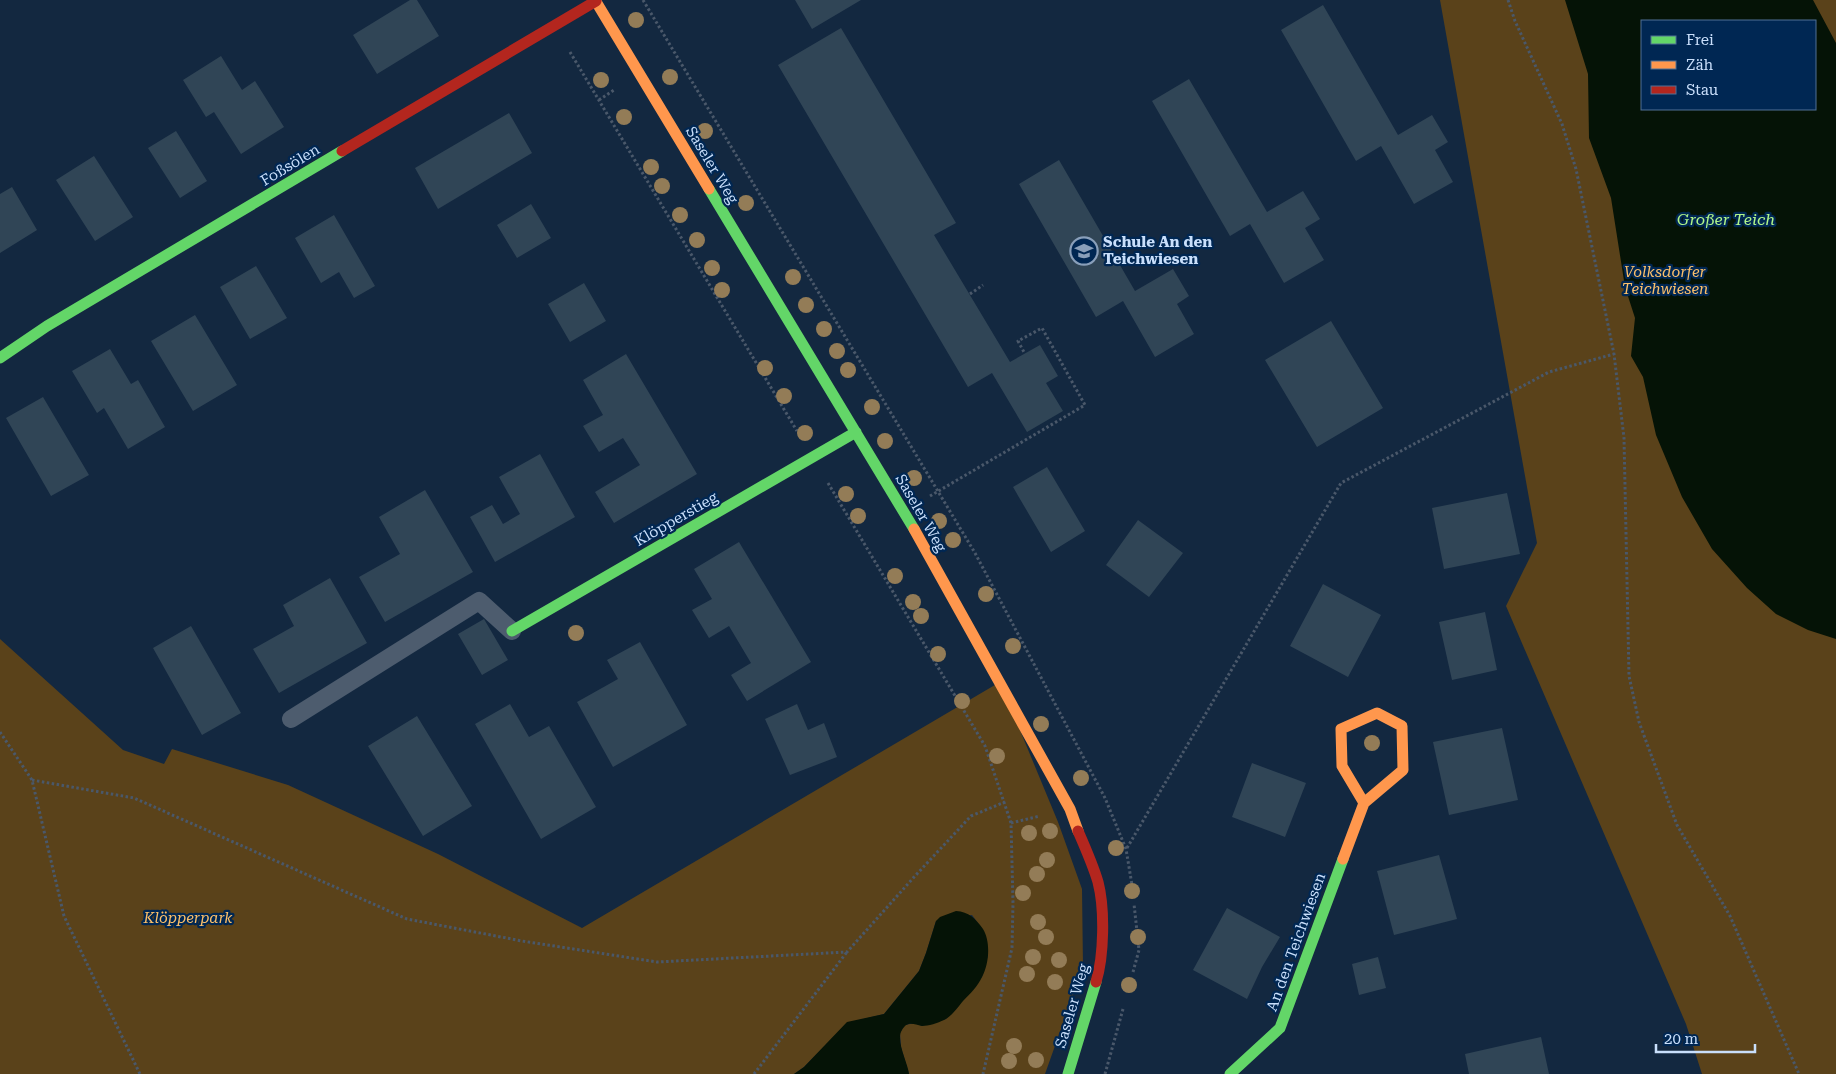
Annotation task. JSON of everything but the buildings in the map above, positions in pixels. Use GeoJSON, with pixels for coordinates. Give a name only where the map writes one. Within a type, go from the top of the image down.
{"type":"FeatureCollection","features":[{"type":"Feature","properties":{"kind":"street","name":"Foßsölen"},"geometry":{"type":"LineString","coordinates":[[0,358],[47,326],[596,1]]}},
{"type":"Feature","properties":{"kind":"street","name":"Saseler Weg"},"geometry":{"type":"LineString","coordinates":[[596,1],[904,512],[980,652],[1000,682],[1070,809],[1098,882],[1102,919],[1102,948],[1100,969],[1068,1074]]}},
{"type":"Feature","properties":{"kind":"street","name":"Klöpperstieg"},"geometry":{"type":"LineString","coordinates":[[512,631],[856,432]]}},
{"type":"Feature","properties":{"kind":"street","name":"An den Teichwiesen"},"geometry":{"type":"LineString","coordinates":[[1230,1074],[1280,1028],[1364,803],[1403,770],[1402,726],[1377,712],[1341,729],[1342,766],[1364,803]]}},
{"type":"Feature","properties":{"kind":"lane"},"geometry":{"type":"LineString","coordinates":[[291,719],[479,601],[512,631]]}},
{"type":"Feature","properties":{"kind":"path"},"geometry":{"type":"LineString","coordinates":[[1508,0],[1515,22],[1562,124],[1576,169],[1614,354],[1624,438],[1629,676],[1638,722],[1677,825],[1730,916],[1799,1074]]}},
{"type":"Feature","properties":{"kind":"path"},"geometry":{"type":"LineString","coordinates":[[555,26],[985,746],[1011,823],[1013,903],[1012,948],[983,1074]]}},
{"type":"Feature","properties":{"kind":"path"},"geometry":{"type":"LineString","coordinates":[[970,294],[984,285]]}},
{"type":"Feature","properties":{"kind":"path"},"geometry":{"type":"LineString","coordinates":[[904,512],[1085,405],[1042,328],[1018,341],[1025,354]]}},
{"type":"Feature","properties":{"kind":"path"},"geometry":{"type":"LineString","coordinates":[[1126,849],[1340,483],[1548,372],[1614,354]]}},
{"type":"Feature","properties":{"kind":"path"},"geometry":{"type":"LineString","coordinates":[[0,732],[32,780],[64,916],[140,1074]]}},
{"type":"Feature","properties":{"kind":"path"},"geometry":{"type":"LineString","coordinates":[[32,780],[134,798],[407,919],[522,941],[657,962],[847,952]]}},
{"type":"Feature","properties":{"kind":"path"},"geometry":{"type":"LineString","coordinates":[[754,1074],[847,952],[915,876],[971,816],[1005,802]]}},
{"type":"Feature","properties":{"kind":"green space","name":"Volksdorfer Teichwiesen"},"geometry":{"type":"Polygon","coordinates":[[[1440,0],[1836,0],[1836,1074],[1702,1074],[1686,1024],[1506,606],[1537,543],[1440,0]]]}},
{"type":"Feature","properties":{"kind":"green space","name":"Klöpperpark"},"geometry":{"type":"Polygon","coordinates":[[[0,639],[123,750],[164,764],[172,749],[288,785],[438,854],[582,928],[1000,682],[1058,822],[1082,889],[1083,967],[1045,1074],[909,1074],[901,1047],[900,1033],[905,1025],[915,1023],[922,1026],[946,1019],[982,977],[988,955],[983,930],[972,915],[936,921],[919,971],[884,1014],[847,1023],[804,1067],[794,1074],[0,1074],[0,639]]]}},
{"type":"Feature","properties":{"kind":"water","name":"Großer Teich"},"geometry":{"type":"Polygon","coordinates":[[[1565,0],[1813,0],[1836,43],[1836,639],[1808,630],[1776,614],[1747,588],[1712,549],[1682,497],[1656,435],[1643,377],[1631,356],[1635,318],[1625,287],[1611,198],[1589,138],[1588,74],[1565,0]]]}},
{"type":"Feature","properties":{"kind":"water"},"geometry":{"type":"Polygon","coordinates":[[[956,911],[971,916],[986,934],[988,953],[986,966],[976,987],[947,1018],[927,1025],[909,1024],[904,1027],[900,1034],[900,1040],[909,1074],[794,1074],[804,1067],[847,1022],[884,1014],[919,971],[936,921],[940,917],[956,911]]]}},
{"type":"Feature","properties":{"kind":"traffic: fast"},"geometry":{"type":"LineString","coordinates":[[0,358],[47,326],[342,151]]}},
{"type":"Feature","properties":{"kind":"traffic: fast"},"geometry":{"type":"LineString","coordinates":[[709,189],[914,529]]}},
{"type":"Feature","properties":{"kind":"traffic: fast"},"geometry":{"type":"LineString","coordinates":[[512,631],[856,432]]}},
{"type":"Feature","properties":{"kind":"traffic: fast"},"geometry":{"type":"LineString","coordinates":[[1230,1074],[1280,1028],[1343,859]]}},
{"type":"Feature","properties":{"kind":"traffic: fast"},"geometry":{"type":"LineString","coordinates":[[1068,1074],[1096,982]]}},
{"type":"Feature","properties":{"kind":"traffic: slow"},"geometry":{"type":"LineString","coordinates":[[595,0],[709,189]]}},
{"type":"Feature","properties":{"kind":"traffic: slow"},"geometry":{"type":"LineString","coordinates":[[914,529],[1070,809],[1078,831]]}},
{"type":"Feature","properties":{"kind":"traffic: slow"},"geometry":{"type":"LineString","coordinates":[[1343,859],[1364,803],[1403,770],[1402,726],[1377,713],[1341,729],[1342,766],[1364,803]]}},
{"type":"Feature","properties":{"kind":"traffic: jam"},"geometry":{"type":"LineString","coordinates":[[342,151],[596,1]]}},
{"type":"Feature","properties":{"kind":"traffic: jam"},"geometry":{"type":"LineString","coordinates":[[1078,831],[1098,882],[1102,905],[1101,959],[1096,982]]}},
{"type":"Feature","properties":{"kind":"place","name":"Schule An den Teichwiesen"},"geometry":{"type":"Point","coordinates":[1084,251]}}]}
